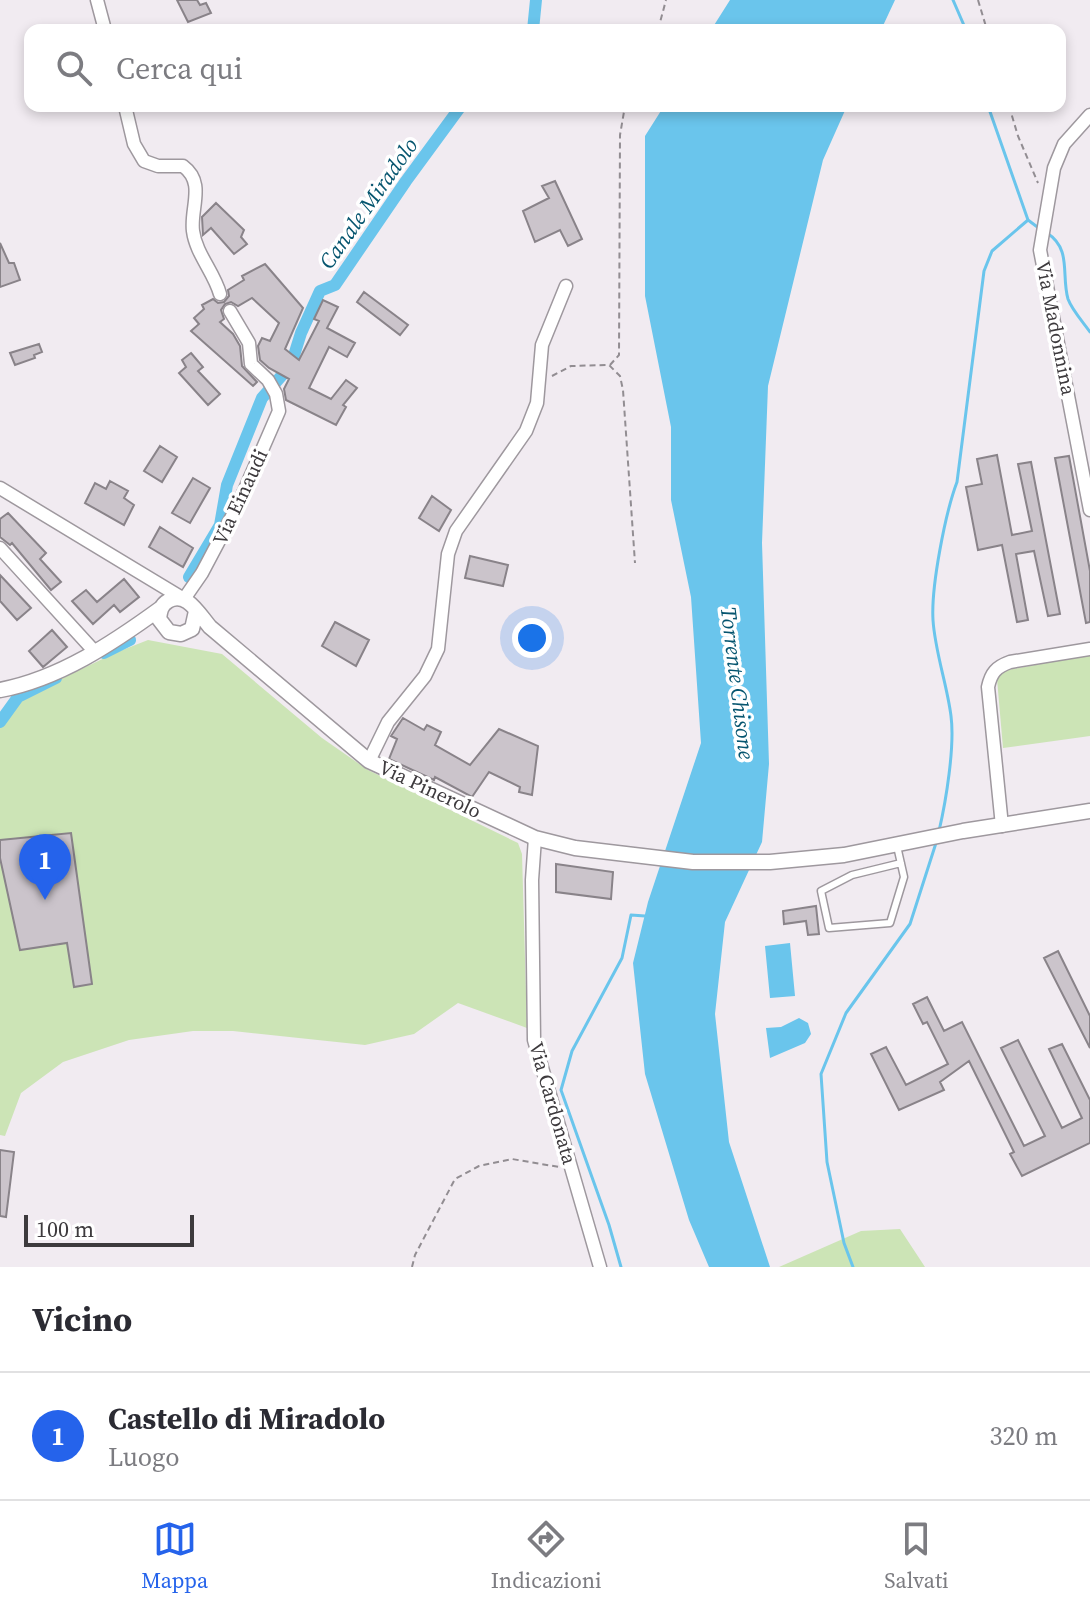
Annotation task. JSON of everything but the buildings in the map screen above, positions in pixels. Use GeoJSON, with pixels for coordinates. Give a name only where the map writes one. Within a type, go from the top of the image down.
{"type":"FeatureCollection","features":[{"type":"Feature","properties":{"kind":"street"},"geometry":{"type":"LineString","coordinates":[[97,0],[103,24]]}},
{"type":"Feature","properties":{"kind":"street"},"geometry":{"type":"LineString","coordinates":[[126,112],[134,144],[144,161],[158,166],[183,166],[193,177],[196,195],[192,220],[195,241],[220,294]]}},
{"type":"Feature","properties":{"kind":"street"},"geometry":{"type":"LineString","coordinates":[[1049,206],[1054,168],[1064,144],[1090,115]]}},
{"type":"Feature","properties":{"kind":"street","name":"Via Madonnina"},"geometry":{"type":"LineString","coordinates":[[1049,206],[1040,250],[1090,510]]}},
{"type":"Feature","properties":{"kind":"street"},"geometry":{"type":"LineString","coordinates":[[369,761],[388,722],[425,676],[438,649],[448,554],[456,531],[526,431],[537,403],[542,345],[566,286]]}},
{"type":"Feature","properties":{"kind":"street","name":"Via Einaudi"},"geometry":{"type":"LineString","coordinates":[[183,598],[202,573],[239,503],[279,411],[271,385],[251,364],[249,343],[230,311]]}},
{"type":"Feature","properties":{"kind":"street"},"geometry":{"type":"LineString","coordinates":[[0,488],[191,603],[196,611],[192,629],[181,634],[164,629],[159,619],[162,606],[149,580]]}},
{"type":"Feature","properties":{"kind":"street"},"geometry":{"type":"LineString","coordinates":[[0,548],[95,652]]}},
{"type":"Feature","properties":{"kind":"street"},"geometry":{"type":"LineString","coordinates":[[0,690],[41,679],[95,652],[130,631],[172,599],[183,598]]}},
{"type":"Feature","properties":{"kind":"street","name":"Via Pinerolo"},"geometry":{"type":"LineString","coordinates":[[196,611],[230,645],[369,761],[535,838],[617,855],[693,862],[770,862],[844,855],[963,831],[1090,811]]}},
{"type":"Feature","properties":{"kind":"street"},"geometry":{"type":"LineString","coordinates":[[130,631],[164,629]]}},
{"type":"Feature","properties":{"kind":"street","name":"Via Pinerolo"},"geometry":{"type":"LineString","coordinates":[[181,634],[201,635],[230,645]]}},
{"type":"Feature","properties":{"kind":"street"},"geometry":{"type":"LineString","coordinates":[[1002,826],[988,687],[991,675],[999,666],[1010,662],[1090,649]]}},
{"type":"Feature","properties":{"kind":"street","name":"Via Cardonata"},"geometry":{"type":"LineString","coordinates":[[535,838],[532,880],[534,1040],[600,1267]]}},
{"type":"Feature","properties":{"kind":"lane"},"geometry":{"type":"LineString","coordinates":[[901,863],[852,875],[821,891],[829,928],[890,923],[904,877],[901,863],[904,844]]}},
{"type":"Feature","properties":{"kind":"path"},"geometry":{"type":"LineString","coordinates":[[660,24],[666,0]]}},
{"type":"Feature","properties":{"kind":"path"},"geometry":{"type":"LineString","coordinates":[[978,0],[985,24]]}},
{"type":"Feature","properties":{"kind":"path"},"geometry":{"type":"LineString","coordinates":[[537,393],[552,375],[571,366],[609,365],[619,355],[618,223],[620,135],[624,112]]}},
{"type":"Feature","properties":{"kind":"path"},"geometry":{"type":"LineString","coordinates":[[1011,112],[1049,206]]}},
{"type":"Feature","properties":{"kind":"path"},"geometry":{"type":"LineString","coordinates":[[609,365],[620,376],[623,390],[635,563]]}},
{"type":"Feature","properties":{"kind":"path"},"geometry":{"type":"LineString","coordinates":[[412,1267],[415,1255],[455,1179],[479,1166],[512,1159],[572,1169]]}},
{"type":"Feature","properties":{"kind":"green space"},"geometry":{"type":"Polygon","coordinates":[[[148,640],[222,654],[322,738],[368,770],[518,843],[522,854],[527,1028],[458,1003],[414,1034],[365,1045],[233,1031],[193,1031],[129,1040],[63,1062],[21,1093],[5,1136],[0,1135],[0,727],[21,698],[148,640]]]}},
{"type":"Feature","properties":{"kind":"green space"},"geometry":{"type":"Polygon","coordinates":[[[1090,655],[1090,736],[1003,748],[997,679],[1002,671],[1090,655]]]}},
{"type":"Feature","properties":{"kind":"green space"},"geometry":{"type":"Polygon","coordinates":[[[900,1229],[925,1267],[779,1267],[861,1231],[900,1229]]]}},
{"type":"Feature","properties":{"kind":"water"},"geometry":{"type":"Polygon","coordinates":[[[730,0],[895,0],[884,24],[715,24],[730,0]]]}},
{"type":"Feature","properties":{"kind":"water","name":"Torrente Chisone"},"geometry":{"type":"Polygon","coordinates":[[[660,112],[844,112],[823,160],[768,386],[762,543],[769,764],[762,842],[725,922],[715,1014],[729,1142],[770,1267],[709,1267],[689,1220],[645,1074],[633,963],[648,902],[701,743],[691,597],[671,500],[671,427],[645,296],[645,136],[660,112]]]}},
{"type":"Feature","properties":{"kind":"water"},"geometry":{"type":"Polygon","coordinates":[[[790,943],[795,996],[770,998],[765,946],[790,943]]]}},
{"type":"Feature","properties":{"kind":"water"},"geometry":{"type":"Polygon","coordinates":[[[799,1018],[808,1023],[811,1034],[805,1043],[770,1058],[766,1028],[781,1027],[799,1018]]]}},
{"type":"Feature","properties":{"kind":"waterway","name":"Canale Miradolo"},"geometry":{"type":"LineString","coordinates":[[534,24],[536,0]]}},
{"type":"Feature","properties":{"kind":"waterway"},"geometry":{"type":"LineString","coordinates":[[953,0],[963,24]]}},
{"type":"Feature","properties":{"kind":"waterway","name":"Canale Miradolo"},"geometry":{"type":"LineString","coordinates":[[189,577],[220,525],[227,485],[262,398],[291,365],[320,291],[335,285],[457,112]]}},
{"type":"Feature","properties":{"kind":"waterway"},"geometry":{"type":"LineString","coordinates":[[990,112],[1028,220],[1040,229]]}},
{"type":"Feature","properties":{"kind":"waterway"},"geometry":{"type":"LineString","coordinates":[[939,831],[949,774],[952,728],[933,620],[937,570],[957,482],[984,271],[992,251],[1028,220]]}},
{"type":"Feature","properties":{"kind":"waterway"},"geometry":{"type":"LineString","coordinates":[[1047,233],[1055,239],[1063,255],[1068,299],[1090,332]]}},
{"type":"Feature","properties":{"kind":"waterway","name":"Canale Miradolo"},"geometry":{"type":"LineString","coordinates":[[104,653],[130,640]]}},
{"type":"Feature","properties":{"kind":"waterway","name":"Canale Miradolo"},"geometry":{"type":"LineString","coordinates":[[0,722],[18,697],[56,678]]}},
{"type":"Feature","properties":{"kind":"waterway"},"geometry":{"type":"LineString","coordinates":[[853,1267],[844,1243],[827,1162],[821,1074],[846,1013],[910,924],[936,843]]}},
{"type":"Feature","properties":{"kind":"waterway"},"geometry":{"type":"LineString","coordinates":[[621,1267],[561,1090],[572,1051],[622,958],[631,915],[645,916]]}},
{"type":"Feature","properties":{"kind":"place","name":"Castello di Miradolo"},"geometry":{"type":"Point","coordinates":[45,900]}}]}
